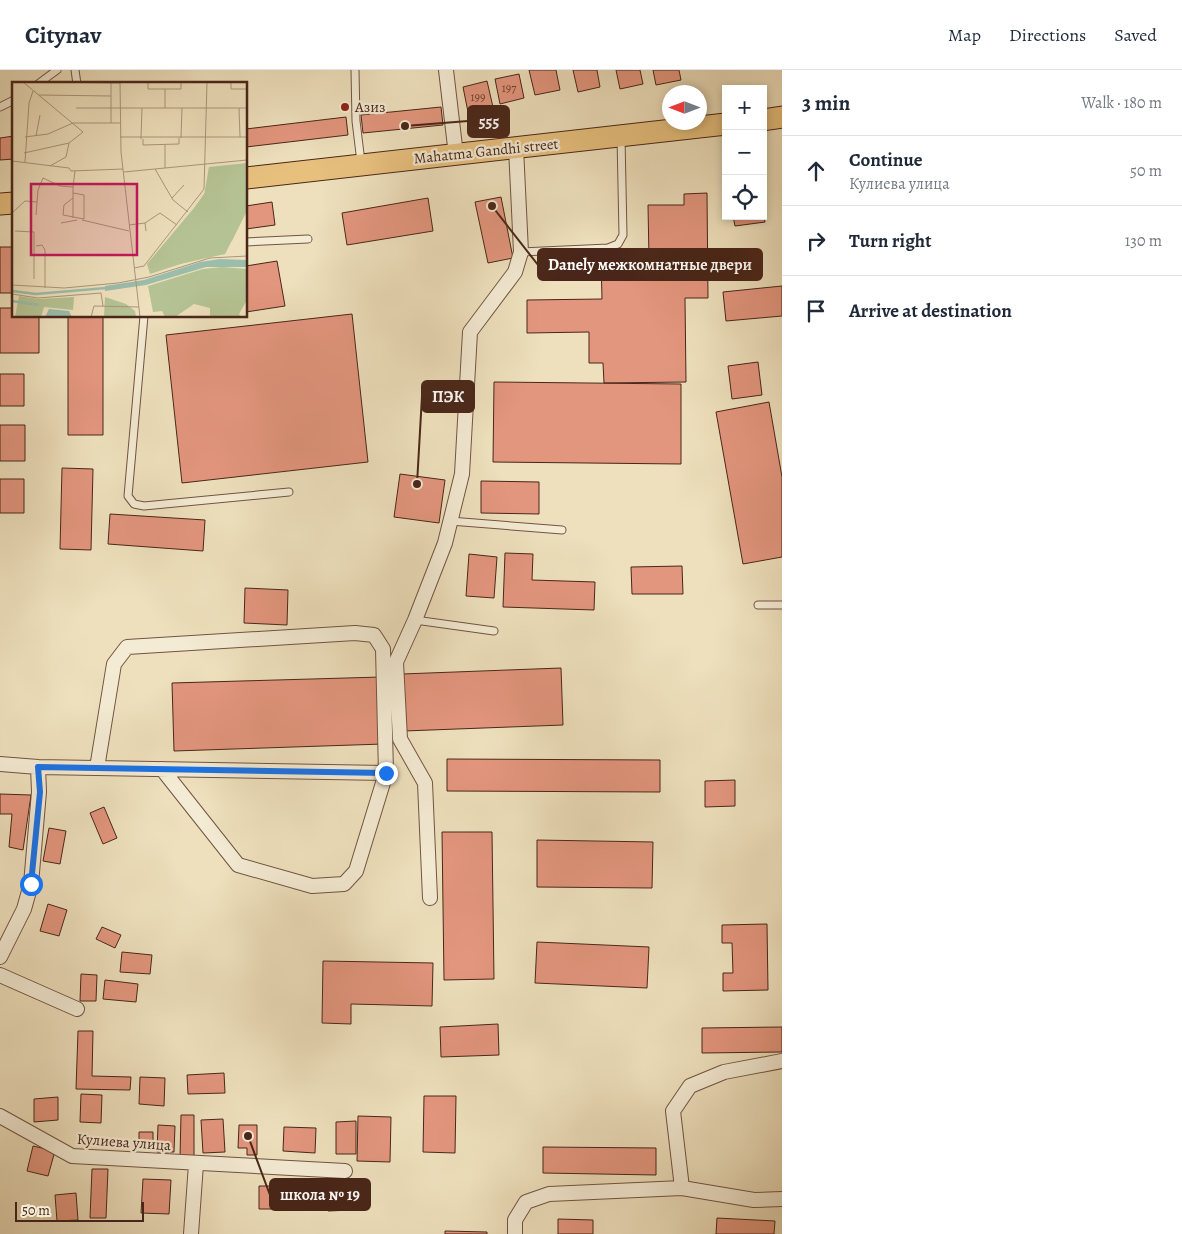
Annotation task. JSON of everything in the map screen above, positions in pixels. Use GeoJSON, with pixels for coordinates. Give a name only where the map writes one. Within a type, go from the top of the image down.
{"type":"FeatureCollection","features":[{"type":"Feature","properties":{"kind":"main road"},"geometry":{"type":"LineString","coordinates":[[767,119],[782,117]]}},
{"type":"Feature","properties":{"kind":"main road","name":"Mahatma Gandhi street"},"geometry":{"type":"LineString","coordinates":[[248,178],[722,124]]}},
{"type":"Feature","properties":{"kind":"street"},"geometry":{"type":"LineString","coordinates":[[446,70],[456,155]]}},
{"type":"Feature","properties":{"kind":"street"},"geometry":{"type":"LineString","coordinates":[[430,898],[425,783],[400,739],[396,662],[415,620],[444,543],[462,474],[470,332],[516,272],[521,252],[516,148]]}},
{"type":"Feature","properties":{"kind":"street"},"geometry":{"type":"LineString","coordinates":[[97,768],[114,664],[127,647],[355,632],[374,635],[383,649],[386,773],[356,871],[344,884],[312,886],[238,864],[162,769]]}},
{"type":"Feature","properties":{"kind":"street"},"geometry":{"type":"LineString","coordinates":[[0,764],[38,767],[386,773]]}},
{"type":"Feature","properties":{"kind":"street"},"geometry":{"type":"LineString","coordinates":[[0,957],[24,909],[31,884],[40,792],[38,767]]}},
{"type":"Feature","properties":{"kind":"street"},"geometry":{"type":"LineString","coordinates":[[0,975],[77,1009]]}},
{"type":"Feature","properties":{"kind":"street"},"geometry":{"type":"LineString","coordinates":[[682,1188],[672,1111],[690,1086],[724,1072],[782,1061]]}},
{"type":"Feature","properties":{"kind":"street","name":"Кулиева улица"},"geometry":{"type":"LineString","coordinates":[[0,1116],[72,1156],[345,1171]]}},
{"type":"Feature","properties":{"kind":"street"},"geometry":{"type":"LineString","coordinates":[[191,1234],[196,1164]]}},
{"type":"Feature","properties":{"kind":"street"},"geometry":{"type":"LineString","coordinates":[[515,1234],[515,1220],[526,1202],[549,1194],[682,1188],[754,1200],[782,1199]]}},
{"type":"Feature","properties":{"kind":"lane"},"geometry":{"type":"LineString","coordinates":[[41,82],[57,70]]}},
{"type":"Feature","properties":{"kind":"lane"},"geometry":{"type":"LineString","coordinates":[[355,70],[356,122],[362,165]]}},
{"type":"Feature","properties":{"kind":"lane"},"geometry":{"type":"LineString","coordinates":[[0,107],[12,101]]}},
{"type":"Feature","properties":{"kind":"lane"},"geometry":{"type":"LineString","coordinates":[[521,252],[608,248],[618,244],[623,235],[621,137]]}},
{"type":"Feature","properties":{"kind":"lane"},"geometry":{"type":"LineString","coordinates":[[248,242],[308,239]]}},
{"type":"Feature","properties":{"kind":"lane"},"geometry":{"type":"LineString","coordinates":[[144,318],[128,496],[134,504],[144,506],[289,492]]}},
{"type":"Feature","properties":{"kind":"lane"},"geometry":{"type":"LineString","coordinates":[[450,521],[562,530]]}},
{"type":"Feature","properties":{"kind":"lane"},"geometry":{"type":"LineString","coordinates":[[758,605],[782,605]]}},
{"type":"Feature","properties":{"kind":"lane"},"geometry":{"type":"LineString","coordinates":[[415,620],[494,631]]}},
{"type":"Feature","properties":{"kind":"building"},"geometry":{"type":"Polygon","coordinates":[[[529,70],[556,70],[560,90],[535,95],[529,70]]]}},
{"type":"Feature","properties":{"kind":"building"},"geometry":{"type":"Polygon","coordinates":[[[573,70],[597,70],[600,87],[578,92],[573,70]]]}},
{"type":"Feature","properties":{"kind":"building"},"geometry":{"type":"Polygon","coordinates":[[[616,70],[640,70],[643,84],[620,89],[616,70]]]}},
{"type":"Feature","properties":{"kind":"building"},"geometry":{"type":"Polygon","coordinates":[[[653,70],[679,70],[681,80],[656,85],[653,70]]]}},
{"type":"Feature","properties":{"kind":"building"},"geometry":{"type":"Polygon","coordinates":[[[519,74],[524,98],[500,104],[495,79],[519,74]]]}},
{"type":"Feature","properties":{"kind":"building"},"geometry":{"type":"Polygon","coordinates":[[[487,81],[493,107],[468,112],[463,87],[487,81]]]}},
{"type":"Feature","properties":{"kind":"building"},"geometry":{"type":"Polygon","coordinates":[[[441,107],[443,125],[363,133],[361,115],[441,107]]]}},
{"type":"Feature","properties":{"kind":"building"},"geometry":{"type":"Polygon","coordinates":[[[346,117],[348,135],[248,147],[248,129],[346,117]]]}},
{"type":"Feature","properties":{"kind":"building"},"geometry":{"type":"Polygon","coordinates":[[[12,136],[12,159],[0,160],[0,138],[12,136]]]}},
{"type":"Feature","properties":{"kind":"building"},"geometry":{"type":"Polygon","coordinates":[[[707,193],[708,298],[685,298],[686,382],[604,383],[603,363],[589,363],[589,332],[527,333],[527,300],[602,299],[601,259],[649,259],[648,205],[684,205],[684,194],[707,193]]]}},
{"type":"Feature","properties":{"kind":"building"},"geometry":{"type":"Polygon","coordinates":[[[501,197],[513,258],[488,263],[475,202],[501,197]]]}},
{"type":"Feature","properties":{"kind":"building"},"geometry":{"type":"Polygon","coordinates":[[[428,198],[433,231],[347,245],[342,213],[428,198]]]}},
{"type":"Feature","properties":{"kind":"building"},"geometry":{"type":"Polygon","coordinates":[[[272,202],[275,225],[248,229],[248,206],[272,202]]]}},
{"type":"Feature","properties":{"kind":"building"},"geometry":{"type":"Polygon","coordinates":[[[734,220],[765,220],[765,222],[735,226],[734,220]]]}},
{"type":"Feature","properties":{"kind":"building"},"geometry":{"type":"Polygon","coordinates":[[[0,247],[12,247],[12,293],[0,293],[0,247]]]}},
{"type":"Feature","properties":{"kind":"building"},"geometry":{"type":"Polygon","coordinates":[[[277,261],[285,306],[248,312],[248,266],[277,261]]]}},
{"type":"Feature","properties":{"kind":"building"},"geometry":{"type":"Polygon","coordinates":[[[782,286],[782,316],[726,321],[723,292],[782,286]]]}},
{"type":"Feature","properties":{"kind":"building"},"geometry":{"type":"Polygon","coordinates":[[[0,308],[12,308],[12,318],[39,318],[39,353],[0,353],[0,308]]]}},
{"type":"Feature","properties":{"kind":"building"},"geometry":{"type":"Polygon","coordinates":[[[352,314],[368,462],[182,483],[166,335],[352,314]]]}},
{"type":"Feature","properties":{"kind":"building"},"geometry":{"type":"Polygon","coordinates":[[[68,318],[103,318],[103,435],[68,435],[68,318]]]}},
{"type":"Feature","properties":{"kind":"building"},"geometry":{"type":"Polygon","coordinates":[[[758,362],[762,395],[732,399],[728,366],[758,362]]]}},
{"type":"Feature","properties":{"kind":"building"},"geometry":{"type":"Polygon","coordinates":[[[0,374],[24,374],[24,406],[0,406],[0,374]]]}},
{"type":"Feature","properties":{"kind":"building"},"geometry":{"type":"Polygon","coordinates":[[[494,382],[681,384],[681,464],[493,462],[494,382]]]}},
{"type":"Feature","properties":{"kind":"building"},"geometry":{"type":"Polygon","coordinates":[[[769,402],[782,477],[782,557],[743,564],[716,412],[769,402]]]}},
{"type":"Feature","properties":{"kind":"building"},"geometry":{"type":"Polygon","coordinates":[[[0,425],[25,425],[25,461],[0,461],[0,425]]]}},
{"type":"Feature","properties":{"kind":"building"},"geometry":{"type":"Polygon","coordinates":[[[62,468],[93,469],[91,550],[60,549],[62,468]]]}},
{"type":"Feature","properties":{"kind":"building"},"geometry":{"type":"Polygon","coordinates":[[[400,474],[445,480],[439,523],[394,517],[400,474]]]}},
{"type":"Feature","properties":{"kind":"building"},"geometry":{"type":"Polygon","coordinates":[[[0,479],[24,479],[24,513],[0,513],[0,479]]]}},
{"type":"Feature","properties":{"kind":"building"},"geometry":{"type":"Polygon","coordinates":[[[481,481],[539,482],[539,514],[481,513],[481,481]]]}},
{"type":"Feature","properties":{"kind":"building"},"geometry":{"type":"Polygon","coordinates":[[[110,514],[205,520],[203,551],[108,544],[110,514]]]}},
{"type":"Feature","properties":{"kind":"building"},"geometry":{"type":"Polygon","coordinates":[[[505,553],[533,554],[532,580],[595,582],[594,610],[503,607],[505,553]]]}},
{"type":"Feature","properties":{"kind":"building"},"geometry":{"type":"Polygon","coordinates":[[[469,554],[497,557],[494,598],[466,596],[469,554]]]}},
{"type":"Feature","properties":{"kind":"building"},"geometry":{"type":"Polygon","coordinates":[[[682,566],[683,594],[632,594],[631,567],[682,566]]]}},
{"type":"Feature","properties":{"kind":"building"},"geometry":{"type":"Polygon","coordinates":[[[245,588],[288,590],[287,625],[244,623],[245,588]]]}},
{"type":"Feature","properties":{"kind":"building"},"geometry":{"type":"Polygon","coordinates":[[[561,668],[563,725],[404,731],[402,674],[561,668]]]}},
{"type":"Feature","properties":{"kind":"building"},"geometry":{"type":"Polygon","coordinates":[[[381,677],[383,744],[174,751],[172,683],[381,677]]]}},
{"type":"Feature","properties":{"kind":"building"},"geometry":{"type":"Polygon","coordinates":[[[447,759],[660,760],[660,792],[447,791],[447,759]]]}},
{"type":"Feature","properties":{"kind":"building"},"geometry":{"type":"Polygon","coordinates":[[[735,780],[735,806],[705,807],[705,781],[735,780]]]}},
{"type":"Feature","properties":{"kind":"building"},"geometry":{"type":"Polygon","coordinates":[[[0,794],[31,795],[23,850],[9,847],[12,814],[0,814],[0,794]]]}},
{"type":"Feature","properties":{"kind":"building"},"geometry":{"type":"Polygon","coordinates":[[[104,807],[117,838],[103,844],[90,813],[104,807]]]}},
{"type":"Feature","properties":{"kind":"building"},"geometry":{"type":"Polygon","coordinates":[[[49,828],[66,831],[60,864],[43,861],[49,828]]]}},
{"type":"Feature","properties":{"kind":"building"},"geometry":{"type":"Polygon","coordinates":[[[442,832],[492,832],[494,979],[444,980],[442,832]]]}},
{"type":"Feature","properties":{"kind":"building"},"geometry":{"type":"Polygon","coordinates":[[[537,840],[653,842],[652,888],[537,887],[537,840]]]}},
{"type":"Feature","properties":{"kind":"building"},"geometry":{"type":"Polygon","coordinates":[[[48,904],[67,910],[59,936],[40,931],[48,904]]]}},
{"type":"Feature","properties":{"kind":"building"},"geometry":{"type":"Polygon","coordinates":[[[767,924],[768,990],[723,991],[723,973],[733,973],[732,943],[722,943],[722,925],[767,924]]]}},
{"type":"Feature","properties":{"kind":"building"},"geometry":{"type":"Polygon","coordinates":[[[102,927],[121,935],[115,948],[96,939],[102,927]]]}},
{"type":"Feature","properties":{"kind":"building"},"geometry":{"type":"Polygon","coordinates":[[[537,942],[649,947],[647,988],[535,983],[537,942]]]}},
{"type":"Feature","properties":{"kind":"building"},"geometry":{"type":"Polygon","coordinates":[[[122,952],[152,955],[150,974],[120,972],[122,952]]]}},
{"type":"Feature","properties":{"kind":"building"},"geometry":{"type":"Polygon","coordinates":[[[323,961],[433,963],[432,1006],[351,1004],[351,1024],[322,1023],[323,961]]]}},
{"type":"Feature","properties":{"kind":"building"},"geometry":{"type":"Polygon","coordinates":[[[81,974],[97,975],[96,1001],[80,1001],[81,974]]]}},
{"type":"Feature","properties":{"kind":"building"},"geometry":{"type":"Polygon","coordinates":[[[105,980],[138,984],[136,1002],[103,999],[105,980]]]}},
{"type":"Feature","properties":{"kind":"building"},"geometry":{"type":"Polygon","coordinates":[[[498,1024],[499,1055],[441,1057],[440,1027],[498,1024]]]}},
{"type":"Feature","properties":{"kind":"building"},"geometry":{"type":"Polygon","coordinates":[[[782,1027],[782,1052],[702,1053],[702,1028],[782,1027]]]}},
{"type":"Feature","properties":{"kind":"building"},"geometry":{"type":"Polygon","coordinates":[[[78,1031],[93,1031],[92,1076],[131,1077],[130,1090],[76,1089],[78,1031]]]}},
{"type":"Feature","properties":{"kind":"building"},"geometry":{"type":"Polygon","coordinates":[[[224,1073],[225,1093],[188,1094],[187,1075],[224,1073]]]}},
{"type":"Feature","properties":{"kind":"building"},"geometry":{"type":"Polygon","coordinates":[[[140,1077],[165,1078],[164,1106],[139,1104],[140,1077]]]}},
{"type":"Feature","properties":{"kind":"building"},"geometry":{"type":"Polygon","coordinates":[[[81,1094],[102,1095],[101,1123],[80,1122],[81,1094]]]}},
{"type":"Feature","properties":{"kind":"building"},"geometry":{"type":"Polygon","coordinates":[[[424,1096],[456,1096],[455,1153],[423,1152],[424,1096]]]}},
{"type":"Feature","properties":{"kind":"building"},"geometry":{"type":"Polygon","coordinates":[[[58,1097],[58,1120],[34,1122],[34,1099],[58,1097]]]}},
{"type":"Feature","properties":{"kind":"building"},"geometry":{"type":"Polygon","coordinates":[[[181,1115],[194,1115],[194,1157],[180,1157],[181,1115]]]}},
{"type":"Feature","properties":{"kind":"building"},"geometry":{"type":"Polygon","coordinates":[[[358,1116],[391,1117],[390,1162],[357,1161],[358,1116]]]}},
{"type":"Feature","properties":{"kind":"building"},"geometry":{"type":"Polygon","coordinates":[[[223,1119],[225,1152],[203,1153],[201,1120],[223,1119]]]}},
{"type":"Feature","properties":{"kind":"building"},"geometry":{"type":"Polygon","coordinates":[[[356,1121],[356,1154],[336,1154],[336,1122],[356,1121]]]}},
{"type":"Feature","properties":{"kind":"building"},"geometry":{"type":"Polygon","coordinates":[[[158,1125],[175,1126],[174,1152],[157,1152],[158,1125]]]}},
{"type":"Feature","properties":{"kind":"building"},"geometry":{"type":"Polygon","coordinates":[[[239,1125],[257,1125],[257,1155],[247,1155],[247,1148],[238,1148],[239,1125]]]}},
{"type":"Feature","properties":{"kind":"building"},"geometry":{"type":"Polygon","coordinates":[[[284,1127],[316,1128],[315,1153],[283,1151],[284,1127]]]}},
{"type":"Feature","properties":{"kind":"building"},"geometry":{"type":"Polygon","coordinates":[[[139,1132],[153,1132],[153,1145],[139,1145],[139,1132]]]}},
{"type":"Feature","properties":{"kind":"building"},"geometry":{"type":"Polygon","coordinates":[[[33,1146],[55,1151],[48,1176],[27,1171],[33,1146]]]}},
{"type":"Feature","properties":{"kind":"building"},"geometry":{"type":"Polygon","coordinates":[[[543,1147],[656,1148],[656,1175],[543,1173],[543,1147]]]}},
{"type":"Feature","properties":{"kind":"building"},"geometry":{"type":"Polygon","coordinates":[[[92,1169],[108,1169],[106,1218],[90,1218],[92,1169]]]}},
{"type":"Feature","properties":{"kind":"building"},"geometry":{"type":"Polygon","coordinates":[[[143,1179],[171,1180],[169,1214],[141,1213],[143,1179]]]}},
{"type":"Feature","properties":{"kind":"building"},"geometry":{"type":"Polygon","coordinates":[[[259,1186],[274,1186],[274,1209],[259,1209],[259,1186]]]}},
{"type":"Feature","properties":{"kind":"building"},"geometry":{"type":"Polygon","coordinates":[[[352,1192],[352,1210],[328,1211],[328,1193],[352,1192]]]}},
{"type":"Feature","properties":{"kind":"building"},"geometry":{"type":"Polygon","coordinates":[[[76,1193],[78,1220],[57,1221],[55,1195],[76,1193]]]}},
{"type":"Feature","properties":{"kind":"building"},"geometry":{"type":"Polygon","coordinates":[[[717,1218],[775,1221],[774,1234],[716,1234],[717,1218]]]}},
{"type":"Feature","properties":{"kind":"building"},"geometry":{"type":"Polygon","coordinates":[[[558,1219],[593,1220],[593,1234],[558,1234],[558,1219]]]}},
{"type":"Feature","properties":{"kind":"building"},"geometry":{"type":"Polygon","coordinates":[[[445,1231],[487,1232],[487,1234],[445,1234],[445,1231]]]}},
{"type":"Feature","properties":{"kind":"place","name":"Азиз"},"geometry":{"type":"Point","coordinates":[345,107]}},
{"type":"Feature","properties":{"kind":"place","name":"555"},"geometry":{"type":"Point","coordinates":[405,126]}},
{"type":"Feature","properties":{"kind":"place","name":"Danely межкомнатные двери"},"geometry":{"type":"Point","coordinates":[492,206]}},
{"type":"Feature","properties":{"kind":"place","name":"ПЭК"},"geometry":{"type":"Point","coordinates":[417,484]}},
{"type":"Feature","properties":{"kind":"place","name":"школа № 19"},"geometry":{"type":"Point","coordinates":[248,1136]}},
{"type":"Feature","properties":{"kind":"route"},"geometry":{"type":"LineString","coordinates":[[31,884],[40,792],[38,767],[386,773]]}}]}
